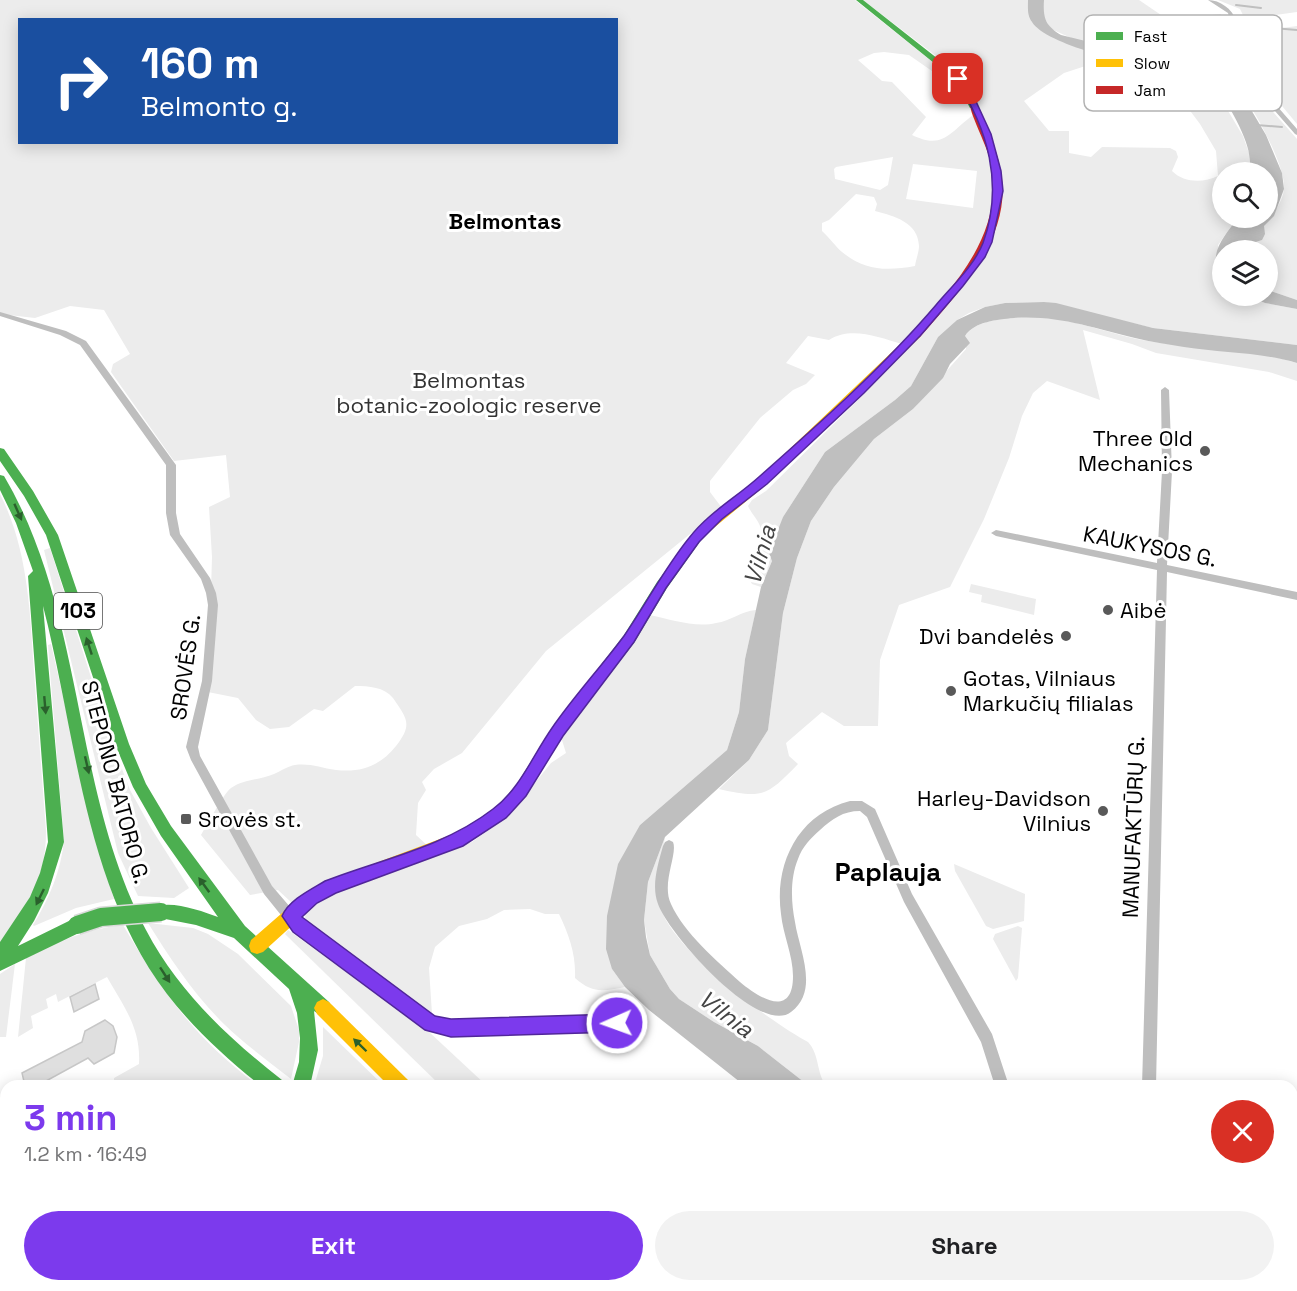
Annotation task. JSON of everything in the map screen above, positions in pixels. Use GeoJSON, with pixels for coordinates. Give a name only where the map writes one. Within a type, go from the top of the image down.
{"type":"FeatureCollection","features":[{"type":"Feature","properties":{"kind":"main road"},"geometry":{"type":"LineString","coordinates":[[257,945],[311,898],[331,887],[458,841],[500,813],[520,792],[557,732],[629,639],[694,539],[718,516],[763,481],[917,334],[980,257],[994,223],[999,191],[993,154],[969,95],[958,79],[945,67],[859,0]]}},
{"type":"Feature","properties":{"kind":"main road","name":"STEPONO BATORO G."},"geometry":{"type":"LineString","coordinates":[[0,452],[29,494],[52,535],[122,744],[140,787],[172,840],[239,932]]}},
{"type":"Feature","properties":{"kind":"main road","name":"STEPONO BATORO G."},"geometry":{"type":"LineString","coordinates":[[0,479],[10,494],[43,580],[98,814],[112,865],[135,925],[166,977],[187,1006],[217,1036],[269,1080]]}},
{"type":"Feature","properties":{"kind":"main road","name":"103"},"geometry":{"type":"LineString","coordinates":[[0,956],[39,901],[49,878],[56,842],[32,548]]}},
{"type":"Feature","properties":{"kind":"main road"},"geometry":{"type":"LineString","coordinates":[[0,963],[77,925],[101,917],[161,912],[196,917],[239,932]]}},
{"type":"Feature","properties":{"kind":"main road","name":"103"},"geometry":{"type":"LineString","coordinates":[[239,932],[257,945],[294,980],[305,1005],[311,1047],[310,1061],[303,1080]]}},
{"type":"Feature","properties":{"kind":"main road"},"geometry":{"type":"LineString","coordinates":[[294,980],[396,1080]]}},
{"type":"Feature","properties":{"kind":"street"},"geometry":{"type":"LineString","coordinates":[[1211,0],[1231,15]]}},
{"type":"Feature","properties":{"kind":"street"},"geometry":{"type":"LineString","coordinates":[[1278,111],[1297,133]]}},
{"type":"Feature","properties":{"kind":"street","name":"SROVĖS G."},"geometry":{"type":"LineString","coordinates":[[0,314],[63,333],[83,343],[171,465],[171,513],[175,535],[204,578],[211,593],[213,605],[207,681],[192,747],[195,757],[266,885],[290,916],[307,933],[431,1024],[451,1028],[617,1023]]}},
{"type":"Feature","properties":{"kind":"street","name":"MANUFAKTŪRŲ G."},"geometry":{"type":"LineString","coordinates":[[1149,1080],[1162,567],[1167,471],[1165,390]]}},
{"type":"Feature","properties":{"kind":"street","name":"KAUKYSOS G."},"geometry":{"type":"LineString","coordinates":[[996,533],[1297,596]]}},
{"type":"Feature","properties":{"kind":"street"},"geometry":{"type":"LineString","coordinates":[[669,846],[662,893],[666,910],[677,927],[700,954],[767,1009],[784,1009],[794,1000],[800,983],[787,913],[790,862],[799,841],[823,819],[841,808],[862,806],[871,813],[908,898],[987,1039],[1000,1080]]}},
{"type":"Feature","properties":{"kind":"green space","name":"Belmontas botanic-zoologic reserve"},"geometry":{"type":"Polygon","coordinates":[[[0,0],[855,0],[955,80],[962,92],[909,55],[884,52],[874,53],[858,60],[882,81],[892,82],[926,117],[912,135],[931,141],[939,140],[973,115],[990,162],[993,195],[989,228],[980,250],[953,285],[902,344],[855,333],[829,340],[808,336],[786,363],[815,375],[760,418],[710,481],[710,492],[722,508],[546,651],[462,753],[434,769],[422,782],[426,790],[418,803],[416,835],[429,847],[352,872],[291,902],[278,890],[250,895],[201,835],[220,802],[236,785],[269,776],[292,766],[306,765],[345,771],[362,769],[377,763],[390,753],[405,732],[405,717],[393,698],[385,691],[355,686],[323,711],[314,709],[289,727],[270,729],[256,720],[238,698],[208,692],[212,557],[209,507],[230,497],[226,455],[174,461],[111,372],[113,364],[130,354],[104,310],[70,306],[35,318],[0,314],[0,0]],[[893,157],[836,167],[834,169],[835,179],[880,190],[888,185],[893,157]],[[913,164],[906,199],[973,208],[977,171],[913,164]],[[856,194],[829,220],[822,223],[822,231],[842,252],[859,263],[886,269],[915,266],[919,246],[918,238],[910,226],[890,215],[875,211],[877,204],[874,197],[856,194]]]}},
{"type":"Feature","properties":{"kind":"green space"},"geometry":{"type":"Polygon","coordinates":[[[863,0],[1028,0],[1031,21],[1084,48],[1084,66],[1064,73],[1024,101],[1049,131],[1069,131],[1069,153],[1091,157],[1102,147],[1170,148],[1176,151],[1178,157],[1172,171],[1177,175],[1194,181],[1212,178],[1212,228],[1230,228],[1222,240],[1212,240],[1212,306],[1278,305],[1297,309],[1297,345],[1153,328],[1044,302],[1005,303],[969,313],[957,320],[938,337],[911,386],[825,452],[783,517],[772,561],[761,587],[752,584],[749,578],[761,532],[748,506],[752,500],[766,491],[859,399],[939,314],[990,249],[999,214],[1002,185],[999,162],[970,89],[940,59],[863,0]]]}},
{"type":"Feature","properties":{"kind":"green space"},"geometry":{"type":"Polygon","coordinates":[[[1044,0],[1139,0],[1161,15],[1084,15],[1084,42],[1051,29],[1043,16],[1044,0]]]}},
{"type":"Feature","properties":{"kind":"green space"},"geometry":{"type":"Polygon","coordinates":[[[1218,0],[1297,0],[1297,12],[1276,15],[1243,15],[1240,9],[1218,0]]]}},
{"type":"Feature","properties":{"kind":"green space"},"geometry":{"type":"Polygon","coordinates":[[[1297,26],[1297,124],[1282,106],[1282,28],[1297,26]]]}},
{"type":"Feature","properties":{"kind":"green space"},"geometry":{"type":"Polygon","coordinates":[[[1190,111],[1228,111],[1243,136],[1249,162],[1217,162],[1216,151],[1190,111]]]}},
{"type":"Feature","properties":{"kind":"green space"},"geometry":{"type":"Polygon","coordinates":[[[1253,111],[1272,111],[1297,139],[1297,300],[1278,293],[1278,240],[1251,240],[1260,228],[1278,228],[1278,206],[1284,189],[1280,165],[1253,111]]]}},
{"type":"Feature","properties":{"kind":"green space"},"geometry":{"type":"Polygon","coordinates":[[[1029,316],[1072,322],[1142,340],[1278,358],[1297,363],[1297,381],[1269,372],[1156,353],[1083,330],[1100,400],[1047,381],[1033,393],[1022,416],[1009,458],[984,519],[950,587],[899,605],[880,660],[878,726],[844,726],[822,712],[786,743],[789,756],[798,764],[771,789],[746,794],[719,789],[749,760],[768,730],[783,613],[797,558],[811,521],[834,487],[874,439],[913,409],[966,349],[965,336],[971,330],[994,320],[1029,316]]]}},
{"type":"Feature","properties":{"kind":"green space"},"geometry":{"type":"Polygon","coordinates":[[[0,494],[17,536],[26,581],[46,831],[43,864],[39,878],[0,943],[0,494]]]}},
{"type":"Feature","properties":{"kind":"green space"},"geometry":{"type":"Polygon","coordinates":[[[50,548],[110,737],[130,790],[189,888],[174,898],[138,896],[118,853],[44,550],[50,548]]]}},
{"type":"Feature","properties":{"kind":"green space"},"geometry":{"type":"Polygon","coordinates":[[[971,584],[1036,599],[1034,615],[981,602],[982,595],[969,592],[971,584]]]}},
{"type":"Feature","properties":{"kind":"green space"},"geometry":{"type":"Polygon","coordinates":[[[756,610],[745,659],[739,712],[727,750],[640,825],[612,969],[625,987],[610,990],[593,989],[575,978],[571,945],[559,914],[545,914],[530,909],[504,910],[487,919],[459,926],[435,947],[429,968],[432,1014],[428,1018],[306,925],[305,915],[314,901],[375,876],[472,842],[508,816],[551,763],[566,753],[561,737],[627,652],[649,615],[708,624],[756,610]]]}},
{"type":"Feature","properties":{"kind":"green space"},"geometry":{"type":"Polygon","coordinates":[[[51,644],[94,833],[114,899],[76,908],[34,926],[53,884],[64,840],[48,645],[51,644]]]}},
{"type":"Feature","properties":{"kind":"green space"},"geometry":{"type":"Polygon","coordinates":[[[665,837],[659,872],[658,898],[668,923],[682,942],[724,982],[770,1018],[808,1042],[814,1052],[823,1080],[801,1080],[758,1046],[714,1022],[679,999],[670,989],[650,955],[644,920],[648,882],[665,837]]]}},
{"type":"Feature","properties":{"kind":"green space"},"geometry":{"type":"Polygon","coordinates":[[[954,864],[1025,894],[1024,921],[993,929],[986,926],[955,871],[954,864]]]}},
{"type":"Feature","properties":{"kind":"green space"},"geometry":{"type":"Polygon","coordinates":[[[148,923],[193,928],[208,934],[238,954],[291,1006],[299,1030],[299,1042],[291,1079],[243,1042],[199,997],[148,923]]]}},
{"type":"Feature","properties":{"kind":"green space"},"geometry":{"type":"Polygon","coordinates":[[[123,925],[152,973],[182,1013],[216,1050],[251,1080],[114,1080],[139,1064],[139,1051],[130,1018],[107,977],[58,1002],[56,994],[46,999],[48,1008],[31,1016],[33,1028],[18,1037],[26,958],[49,946],[97,929],[123,925]]]}},
{"type":"Feature","properties":{"kind":"green space"},"geometry":{"type":"Polygon","coordinates":[[[1018,926],[1022,928],[1016,981],[993,939],[995,934],[1018,926]]]}},
{"type":"Feature","properties":{"kind":"green space"},"geometry":{"type":"Polygon","coordinates":[[[288,930],[428,1031],[481,1080],[435,1080],[285,934],[288,930]]]}},
{"type":"Feature","properties":{"kind":"green space"},"geometry":{"type":"Polygon","coordinates":[[[15,964],[6,1037],[0,1037],[0,974],[15,964]]]}},
{"type":"Feature","properties":{"kind":"green space"},"geometry":{"type":"Polygon","coordinates":[[[323,1027],[378,1080],[316,1080],[323,1056],[323,1027]]]}},
{"type":"Feature","properties":{"kind":"shaded area"},"geometry":{"type":"Polygon","coordinates":[[[1028,0],[1044,0],[1046,20],[1051,28],[1061,35],[1084,41],[1084,50],[1054,38],[1032,22],[1028,0]]]}},
{"type":"Feature","properties":{"kind":"shaded area"},"geometry":{"type":"Polygon","coordinates":[[[1231,111],[1252,111],[1266,135],[1277,162],[1249,162],[1244,137],[1231,111]]]}},
{"type":"Feature","properties":{"kind":"shaded area"},"geometry":{"type":"Polygon","coordinates":[[[1278,164],[1282,173],[1284,189],[1278,205],[1278,164]]]}},
{"type":"Feature","properties":{"kind":"shaded area"},"geometry":{"type":"Polygon","coordinates":[[[1230,228],[1264,228],[1265,234],[1262,240],[1222,240],[1230,228]]]}},
{"type":"Feature","properties":{"kind":"shaded area"},"geometry":{"type":"Polygon","coordinates":[[[1278,293],[1297,300],[1297,309],[1278,305],[1278,293]]]}},
{"type":"Feature","properties":{"kind":"shaded area"},"geometry":{"type":"Polygon","coordinates":[[[1005,303],[1056,303],[1153,328],[1297,345],[1297,363],[1269,357],[1153,342],[1090,326],[1046,318],[1014,318],[987,322],[969,331],[965,336],[970,343],[950,364],[943,378],[913,409],[874,439],[834,487],[811,521],[797,558],[783,613],[768,730],[749,760],[665,837],[648,882],[644,920],[646,937],[650,955],[670,989],[679,999],[714,1022],[758,1046],[801,1080],[737,1080],[649,1010],[625,987],[612,969],[606,949],[607,916],[618,864],[640,825],[727,750],[739,712],[745,659],[761,587],[772,561],[769,553],[783,517],[825,452],[911,386],[938,337],[957,320],[985,307],[1005,303]]]}},
{"type":"Feature","properties":{"kind":"building"},"geometry":{"type":"Polygon","coordinates":[[[95,984],[99,999],[74,1012],[70,997],[95,984]]]}},
{"type":"Feature","properties":{"kind":"building"},"geometry":{"type":"Polygon","coordinates":[[[105,1020],[113,1026],[117,1037],[114,1053],[94,1064],[88,1058],[48,1080],[24,1080],[22,1073],[82,1042],[85,1031],[105,1020]]]}},
{"type":"Feature","properties":{"kind":"waterway"},"geometry":{"type":"LineString","coordinates":[[1236,5],[1261,8]]}},
{"type":"Feature","properties":{"kind":"waterway"},"geometry":{"type":"LineString","coordinates":[[1282,29],[1297,30]]}},
{"type":"Feature","properties":{"kind":"waterway"},"geometry":{"type":"LineString","coordinates":[[1256,125],[1282,127]]}},
{"type":"Feature","properties":{"kind":"traffic: fast"},"geometry":{"type":"LineString","coordinates":[[859,0],[958,79],[973,106]]}},
{"type":"Feature","properties":{"kind":"traffic: fast"},"geometry":{"type":"LineString","coordinates":[[0,452],[29,494],[52,535],[122,744],[140,787],[166,831],[239,932],[323,1008]]}},
{"type":"Feature","properties":{"kind":"traffic: fast"},"geometry":{"type":"LineString","coordinates":[[0,479],[22,523],[46,591],[88,782],[109,861],[123,900],[140,936],[173,988],[229,1047],[268,1080]]}},
{"type":"Feature","properties":{"kind":"traffic: fast"},"geometry":{"type":"LineString","coordinates":[[464,837],[500,813],[520,792],[557,732],[629,639],[662,585],[700,533]]}},
{"type":"Feature","properties":{"kind":"traffic: fast"},"geometry":{"type":"LineString","coordinates":[[0,955],[36,902],[48,873],[56,842],[34,576]]}},
{"type":"Feature","properties":{"kind":"traffic: fast"},"geometry":{"type":"LineString","coordinates":[[161,912],[196,917],[239,932]]}},
{"type":"Feature","properties":{"kind":"traffic: fast"},"geometry":{"type":"LineString","coordinates":[[77,925],[101,917],[161,912]]}},
{"type":"Feature","properties":{"kind":"traffic: fast"},"geometry":{"type":"LineString","coordinates":[[0,963],[77,925]]}},
{"type":"Feature","properties":{"kind":"traffic: fast"},"geometry":{"type":"LineString","coordinates":[[298,989],[306,1013],[309,1038],[308,1062],[303,1080]]}},
{"type":"Feature","properties":{"kind":"traffic: slow"},"geometry":{"type":"LineString","coordinates":[[700,533],[763,481],[916,335]]}},
{"type":"Feature","properties":{"kind":"traffic: slow"},"geometry":{"type":"LineString","coordinates":[[257,946],[311,898],[331,887],[464,837]]}},
{"type":"Feature","properties":{"kind":"traffic: slow"},"geometry":{"type":"LineString","coordinates":[[323,1008],[396,1080]]}},
{"type":"Feature","properties":{"kind":"traffic: jam"},"geometry":{"type":"LineString","coordinates":[[916,335],[967,274],[991,230],[997,206],[998,180],[993,153],[973,106]]}},
{"type":"Feature","properties":{"kind":"place","name":"Three Old Mechanics"},"geometry":{"type":"Point","coordinates":[1205,451]}},
{"type":"Feature","properties":{"kind":"place","name":"Aibė"},"geometry":{"type":"Point","coordinates":[1108,610]}},
{"type":"Feature","properties":{"kind":"place","name":"Dvi bandelės"},"geometry":{"type":"Point","coordinates":[1066,636]}},
{"type":"Feature","properties":{"kind":"place","name":"Gotas, Vilniaus Markučių filialas"},"geometry":{"type":"Point","coordinates":[951,691]}},
{"type":"Feature","properties":{"kind":"place","name":"Harley-Davidson Vilnius"},"geometry":{"type":"Point","coordinates":[1103,811]}},
{"type":"Feature","properties":{"kind":"place","name":"Srovės st."},"geometry":{"type":"Point","coordinates":[186,819]}},
{"type":"Feature","properties":{"kind":"district","name":"Belmontas"},"geometry":{"type":"Point","coordinates":[505,221]}},
{"type":"Feature","properties":{"kind":"district","name":"Paplauja"},"geometry":{"type":"Point","coordinates":[888,872]}},
{"type":"Feature","properties":{"kind":"route"},"geometry":{"type":"LineString","coordinates":[[617,1023],[451,1028],[431,1024],[298,926],[290,916],[311,898],[331,887],[458,841],[478,830],[500,813],[520,792],[557,732],[629,639],[694,539],[718,516],[763,481],[860,390],[917,334],[960,284],[988,242],[994,223],[999,191],[997,171],[987,134],[966,89],[958,79]]}},
{"type":"Feature","properties":{"kind":"water label","name":"Vilnia"},"geometry":{"type":"Point","coordinates":[760,555]}},
{"type":"Feature","properties":{"kind":"water label","name":"Vilnia"},"geometry":{"type":"Point","coordinates":[726,1014]}}]}
